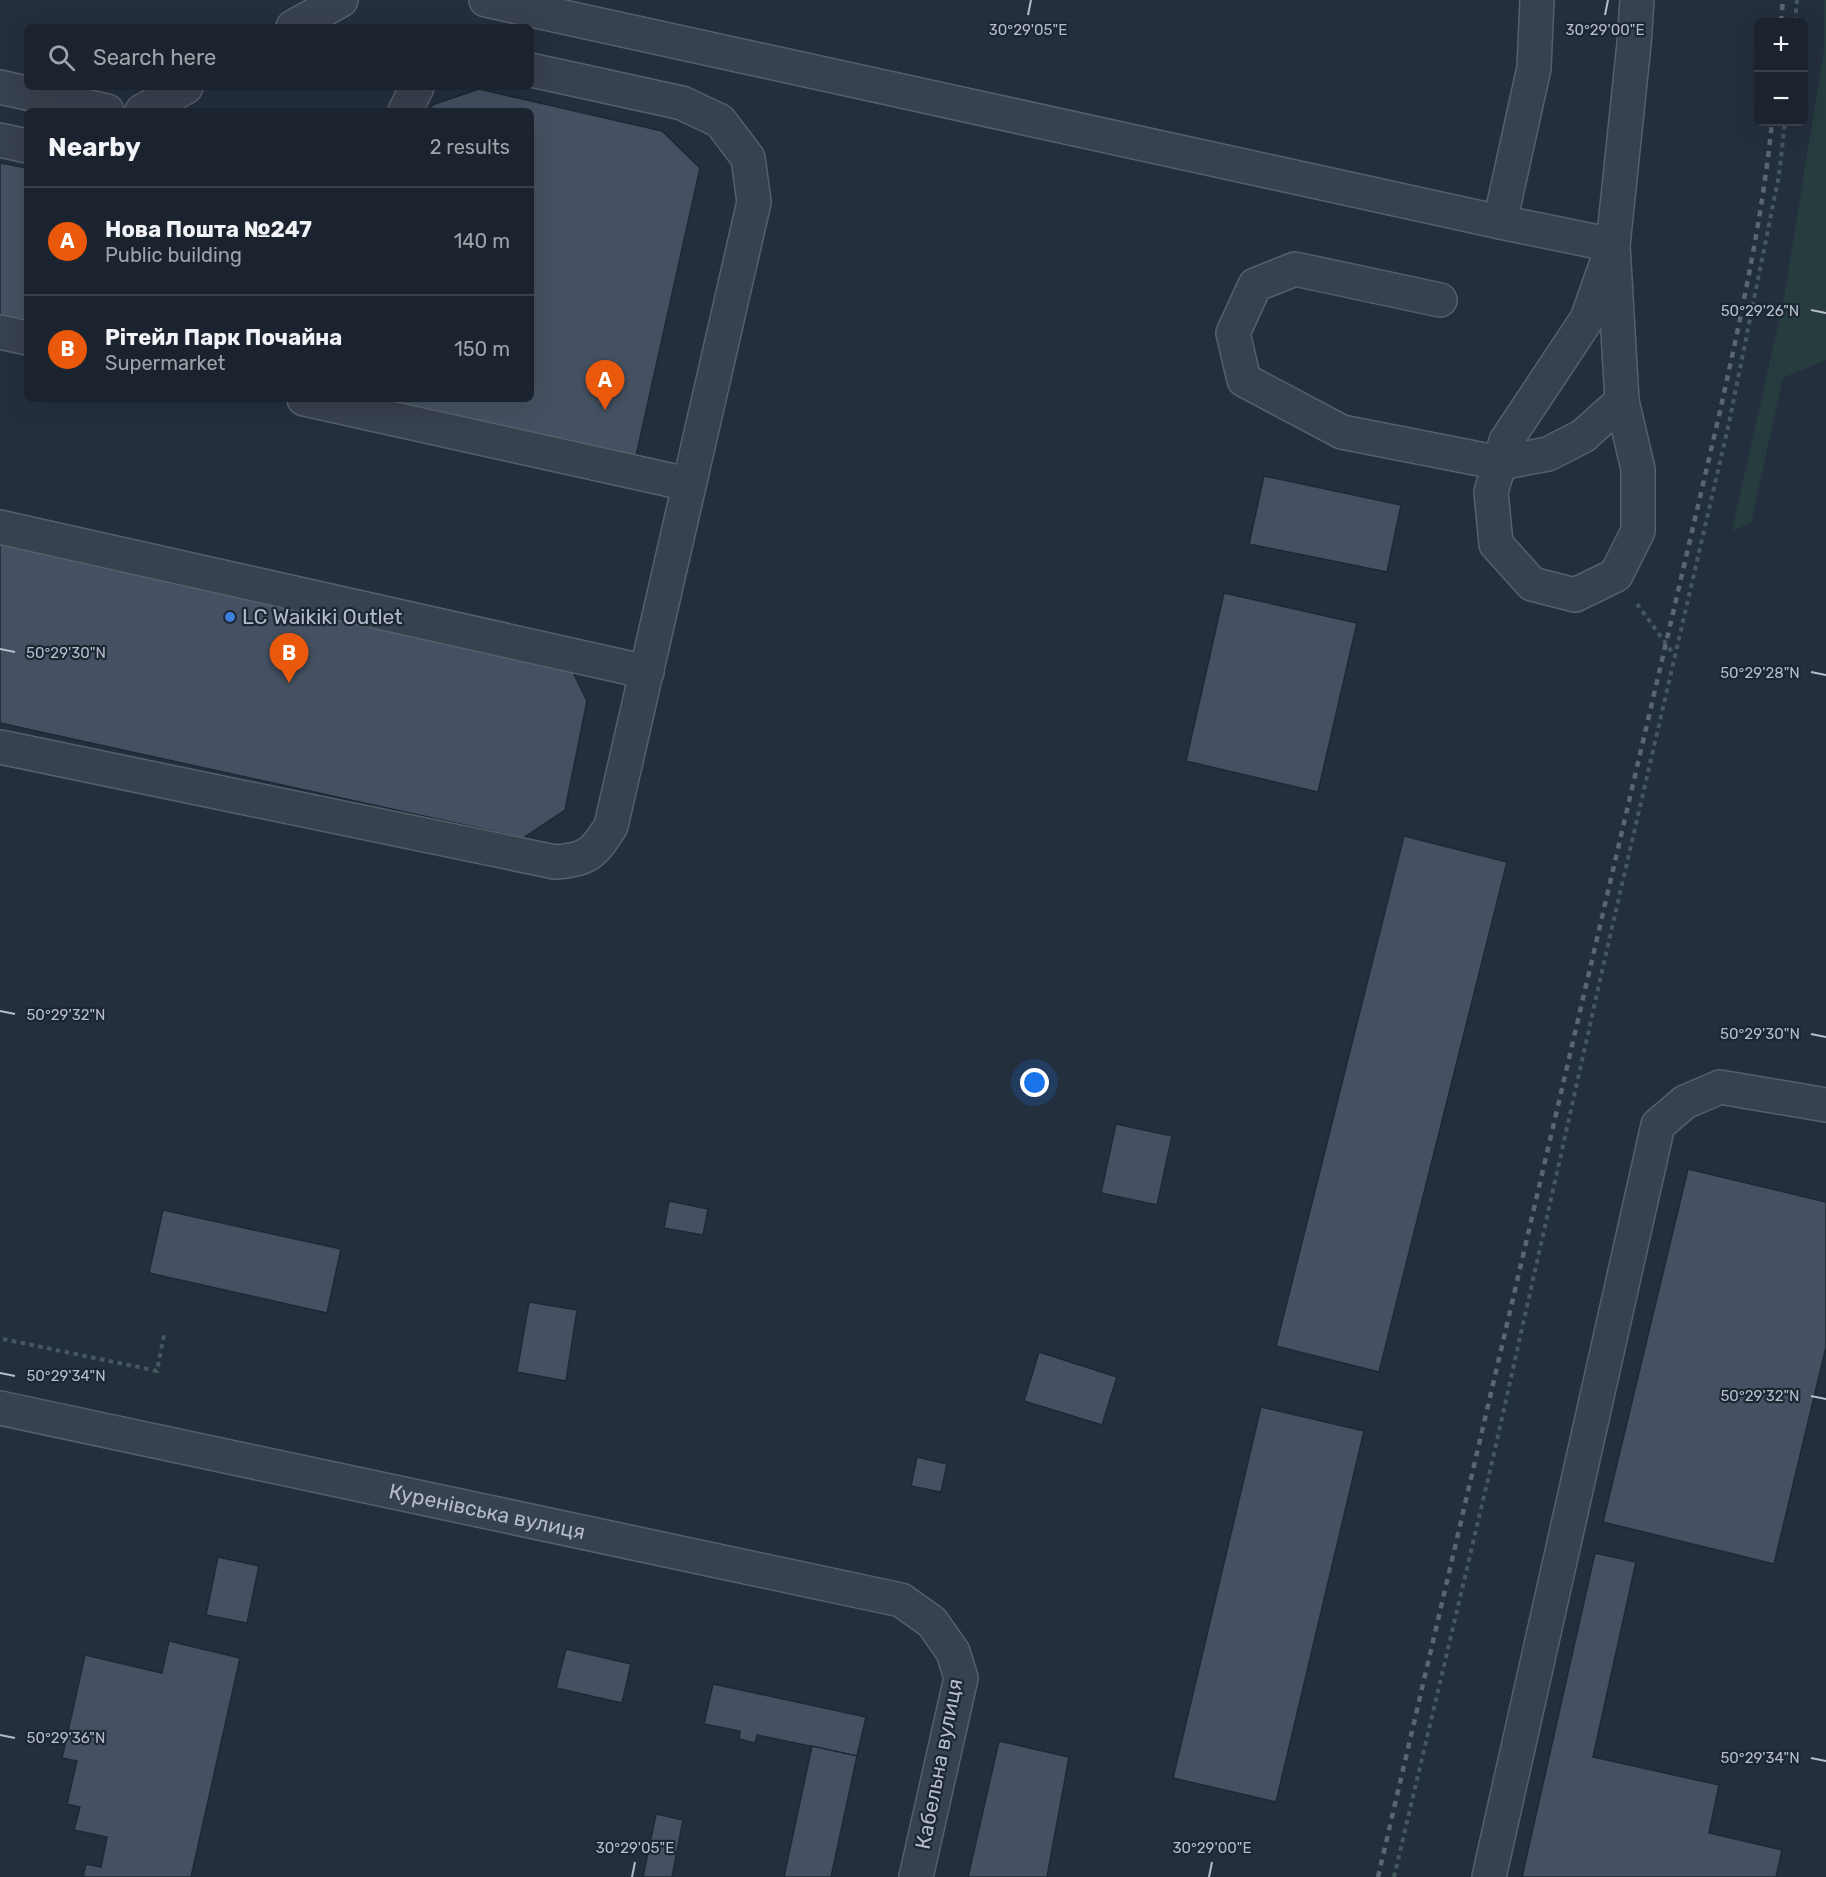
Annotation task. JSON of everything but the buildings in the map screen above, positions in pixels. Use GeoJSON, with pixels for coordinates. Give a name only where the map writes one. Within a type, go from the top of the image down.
{"type":"FeatureCollection","features":[{"type":"Feature","properties":{"kind":"street"},"geometry":{"type":"LineString","coordinates":[[298,24],[341,0]]}},
{"type":"Feature","properties":{"kind":"street"},"geometry":{"type":"LineString","coordinates":[[486,0],[1613,245]]}},
{"type":"Feature","properties":{"kind":"street"},"geometry":{"type":"LineString","coordinates":[[1500,222],[1534,68],[1537,0]]}},
{"type":"Feature","properties":{"kind":"street"},"geometry":{"type":"LineString","coordinates":[[1613,245],[1587,319],[1506,441],[1491,492],[1496,544],[1532,584],[1575,595],[1616,575],[1638,531],[1638,469],[1622,401],[1613,245],[1637,0]]}},
{"type":"Feature","properties":{"kind":"street"},"geometry":{"type":"LineString","coordinates":[[0,747],[555,862],[577,861],[598,847],[611,826],[754,202],[748,158],[720,121],[682,103],[534,71]]}},
{"type":"Feature","properties":{"kind":"street"},"geometry":{"type":"LineString","coordinates":[[0,87],[94,108]]}},
{"type":"Feature","properties":{"kind":"street"},"geometry":{"type":"LineString","coordinates":[[148,108],[180,90]]}},
{"type":"Feature","properties":{"kind":"street"},"geometry":{"type":"LineString","coordinates":[[406,108],[415,90]]}},
{"type":"Feature","properties":{"kind":"street"},"geometry":{"type":"LineString","coordinates":[[0,140],[24,145]]}},
{"type":"Feature","properties":{"kind":"street"},"geometry":{"type":"LineString","coordinates":[[1440,300],[1295,269],[1255,285],[1233,333],[1244,380],[1342,432],[1500,463],[1548,454],[1583,436],[1622,401]]}},
{"type":"Feature","properties":{"kind":"street"},"geometry":{"type":"LineString","coordinates":[[0,332],[24,337]]}},
{"type":"Feature","properties":{"kind":"street"},"geometry":{"type":"LineString","coordinates":[[318,402],[688,484]]}},
{"type":"Feature","properties":{"kind":"street"},"geometry":{"type":"LineString","coordinates":[[0,527],[647,672]]}},
{"type":"Feature","properties":{"kind":"street"},"geometry":{"type":"LineString","coordinates":[[1489,1877],[1658,1125],[1684,1102],[1720,1087],[1826,1105]]}},
{"type":"Feature","properties":{"kind":"street","name":"Куренівська вулиця"},"geometry":{"type":"LineString","coordinates":[[0,1408],[901,1600],[932,1622],[952,1652]]}},
{"type":"Feature","properties":{"kind":"street","name":"Кабельна вулиця"},"geometry":{"type":"LineString","coordinates":[[916,1877],[961,1678],[952,1652]]}},
{"type":"Feature","properties":{"kind":"path"},"geometry":{"type":"LineString","coordinates":[[1795,18],[1797,0]]}},
{"type":"Feature","properties":{"kind":"path"},"geometry":{"type":"LineString","coordinates":[[1394,1877],[1729,423],[1775,197],[1785,126]]}},
{"type":"Feature","properties":{"kind":"path"},"geometry":{"type":"LineString","coordinates":[[1616,575],[1676,657]]}},
{"type":"Feature","properties":{"kind":"path"},"geometry":{"type":"LineString","coordinates":[[3,1339],[156,1371],[164,1335]]}},
{"type":"Feature","properties":{"kind":"green space"},"geometry":{"type":"Polygon","coordinates":[[[1824,0],[1826,0],[1826,360],[1783,378],[1751,523],[1732,531],[1784,298],[1824,49],[1824,0]]]}},
{"type":"Feature","properties":{"kind":"railway"},"geometry":{"type":"LineString","coordinates":[[1781,18],[1783,0]]}},
{"type":"Feature","properties":{"kind":"railway"},"geometry":{"type":"LineString","coordinates":[[1378,1877],[1718,420],[1756,234],[1772,126]]}},
{"type":"Feature","properties":{"kind":"place","name":"Нова Пошта №247"},"geometry":{"type":"Point","coordinates":[605,410]}},
{"type":"Feature","properties":{"kind":"place","name":"LC Waikiki Outlet"},"geometry":{"type":"Point","coordinates":[230,617]}},
{"type":"Feature","properties":{"kind":"place","name":"Рітейл Парк Почайна"},"geometry":{"type":"Point","coordinates":[289,683]}}]}
